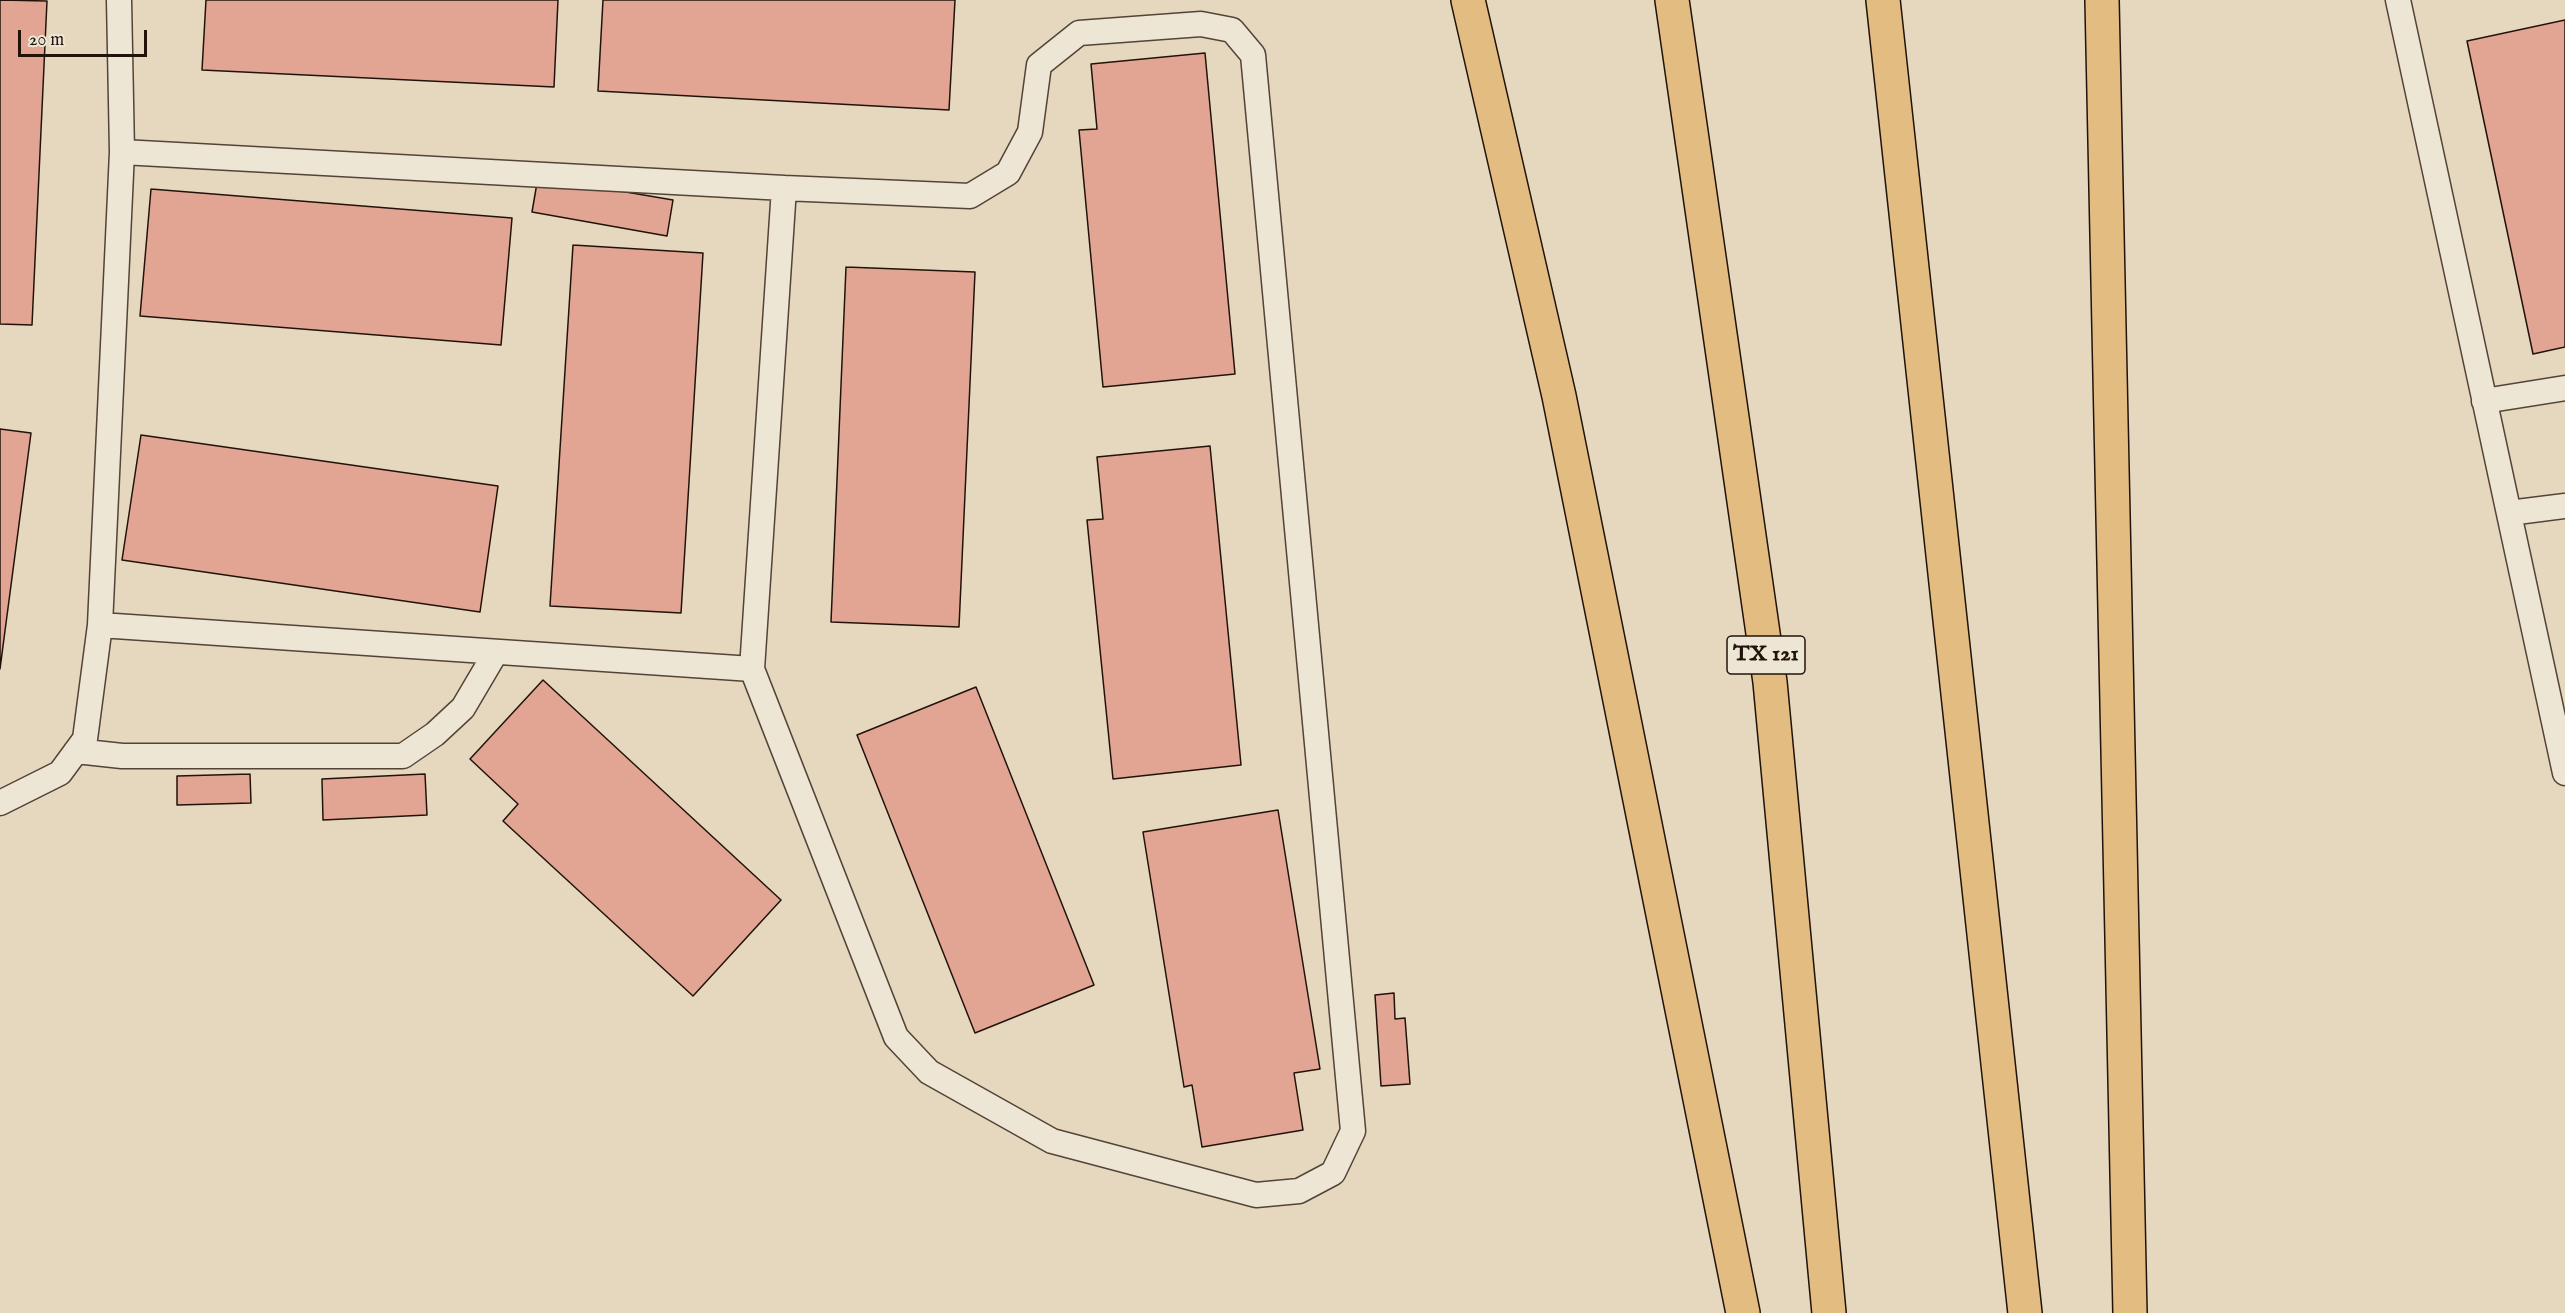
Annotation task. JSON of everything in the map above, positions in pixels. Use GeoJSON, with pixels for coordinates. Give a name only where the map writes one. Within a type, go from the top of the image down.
{"type":"FeatureCollection","features":[{"type":"Feature","properties":{"kind":"highway"},"geometry":{"type":"LineString","coordinates":[[1468,0],[1559,396],[1743,1310]]}},
{"type":"Feature","properties":{"kind":"highway","name":"TX 121"},"geometry":{"type":"LineString","coordinates":[[1672,0],[1770,682],[1829,1313]]}},
{"type":"Feature","properties":{"kind":"highway"},"geometry":{"type":"LineString","coordinates":[[1883,0],[2025,1313]]}},
{"type":"Feature","properties":{"kind":"highway"},"geometry":{"type":"LineString","coordinates":[[2102,0],[2130,1313]]}},
{"type":"Feature","properties":{"kind":"lane"},"geometry":{"type":"LineString","coordinates":[[0,803],[60,773],[86,739],[100,625],[122,152],[119,0]]}},
{"type":"Feature","properties":{"kind":"lane"},"geometry":{"type":"LineString","coordinates":[[2398,0],[2565,772]]}},
{"type":"Feature","properties":{"kind":"lane"},"geometry":{"type":"LineString","coordinates":[[122,152],[970,196],[1008,173],[1030,132],[1039,65],[1079,33],[1201,24],[1232,30],[1253,55],[1353,1131],[1333,1173],[1299,1191],[1256,1195],[1052,1141],[928,1072],[896,1037],[752,669],[784,188]]}},
{"type":"Feature","properties":{"kind":"lane"},"geometry":{"type":"LineString","coordinates":[[2484,401],[2565,388]]}},
{"type":"Feature","properties":{"kind":"lane"},"geometry":{"type":"LineString","coordinates":[[2509,513],[2565,506]]}},
{"type":"Feature","properties":{"kind":"lane"},"geometry":{"type":"LineString","coordinates":[[100,625],[752,669]]}},
{"type":"Feature","properties":{"kind":"lane"},"geometry":{"type":"LineString","coordinates":[[76,751],[122,756],[403,756],[435,734],[463,708],[496,652]]}},
{"type":"Feature","properties":{"kind":"building"},"geometry":{"type":"Polygon","coordinates":[[[0,0],[47,1],[32,325],[0,324],[0,0]]]}},
{"type":"Feature","properties":{"kind":"building"},"geometry":{"type":"Polygon","coordinates":[[[206,0],[558,0],[554,87],[202,70],[206,0]]]}},
{"type":"Feature","properties":{"kind":"building"},"geometry":{"type":"Polygon","coordinates":[[[603,0],[955,0],[949,110],[598,91],[603,0]]]}},
{"type":"Feature","properties":{"kind":"building"},"geometry":{"type":"Polygon","coordinates":[[[2565,20],[2565,347],[2533,354],[2467,41],[2565,20]]]}},
{"type":"Feature","properties":{"kind":"building"},"geometry":{"type":"Polygon","coordinates":[[[1205,53],[1235,374],[1103,387],[1079,130],[1097,129],[1091,64],[1205,53]]]}},
{"type":"Feature","properties":{"kind":"building"},"geometry":{"type":"Polygon","coordinates":[[[538,177],[673,200],[667,236],[532,212],[538,177]]]}},
{"type":"Feature","properties":{"kind":"building"},"geometry":{"type":"Polygon","coordinates":[[[151,189],[512,218],[501,345],[140,316],[151,189]]]}},
{"type":"Feature","properties":{"kind":"building"},"geometry":{"type":"Polygon","coordinates":[[[573,245],[703,253],[681,613],[550,606],[573,245]]]}},
{"type":"Feature","properties":{"kind":"building"},"geometry":{"type":"Polygon","coordinates":[[[846,267],[975,272],[959,627],[831,622],[846,267]]]}},
{"type":"Feature","properties":{"kind":"building"},"geometry":{"type":"Polygon","coordinates":[[[0,429],[31,433],[0,669],[0,429]]]}},
{"type":"Feature","properties":{"kind":"building"},"geometry":{"type":"Polygon","coordinates":[[[141,435],[498,486],[480,612],[122,560],[141,435]]]}},
{"type":"Feature","properties":{"kind":"building"},"geometry":{"type":"Polygon","coordinates":[[[1210,446],[1241,765],[1113,779],[1087,520],[1103,519],[1097,457],[1210,446]]]}},
{"type":"Feature","properties":{"kind":"building"},"geometry":{"type":"Polygon","coordinates":[[[543,680],[781,900],[693,996],[503,821],[518,804],[470,759],[543,680]]]}},
{"type":"Feature","properties":{"kind":"building"},"geometry":{"type":"Polygon","coordinates":[[[976,687],[1094,985],[975,1033],[857,735],[976,687]]]}},
{"type":"Feature","properties":{"kind":"building"},"geometry":{"type":"Polygon","coordinates":[[[250,774],[251,803],[177,805],[177,776],[250,774]]]}},
{"type":"Feature","properties":{"kind":"building"},"geometry":{"type":"Polygon","coordinates":[[[425,774],[427,815],[323,820],[322,779],[425,774]]]}},
{"type":"Feature","properties":{"kind":"building"},"geometry":{"type":"Polygon","coordinates":[[[1278,810],[1320,1069],[1294,1073],[1303,1130],[1202,1147],[1192,1085],[1184,1087],[1143,832],[1278,810]]]}},
{"type":"Feature","properties":{"kind":"building"},"geometry":{"type":"Polygon","coordinates":[[[1394,993],[1395,1019],[1405,1018],[1410,1084],[1381,1086],[1375,995],[1394,993]]]}}]}
